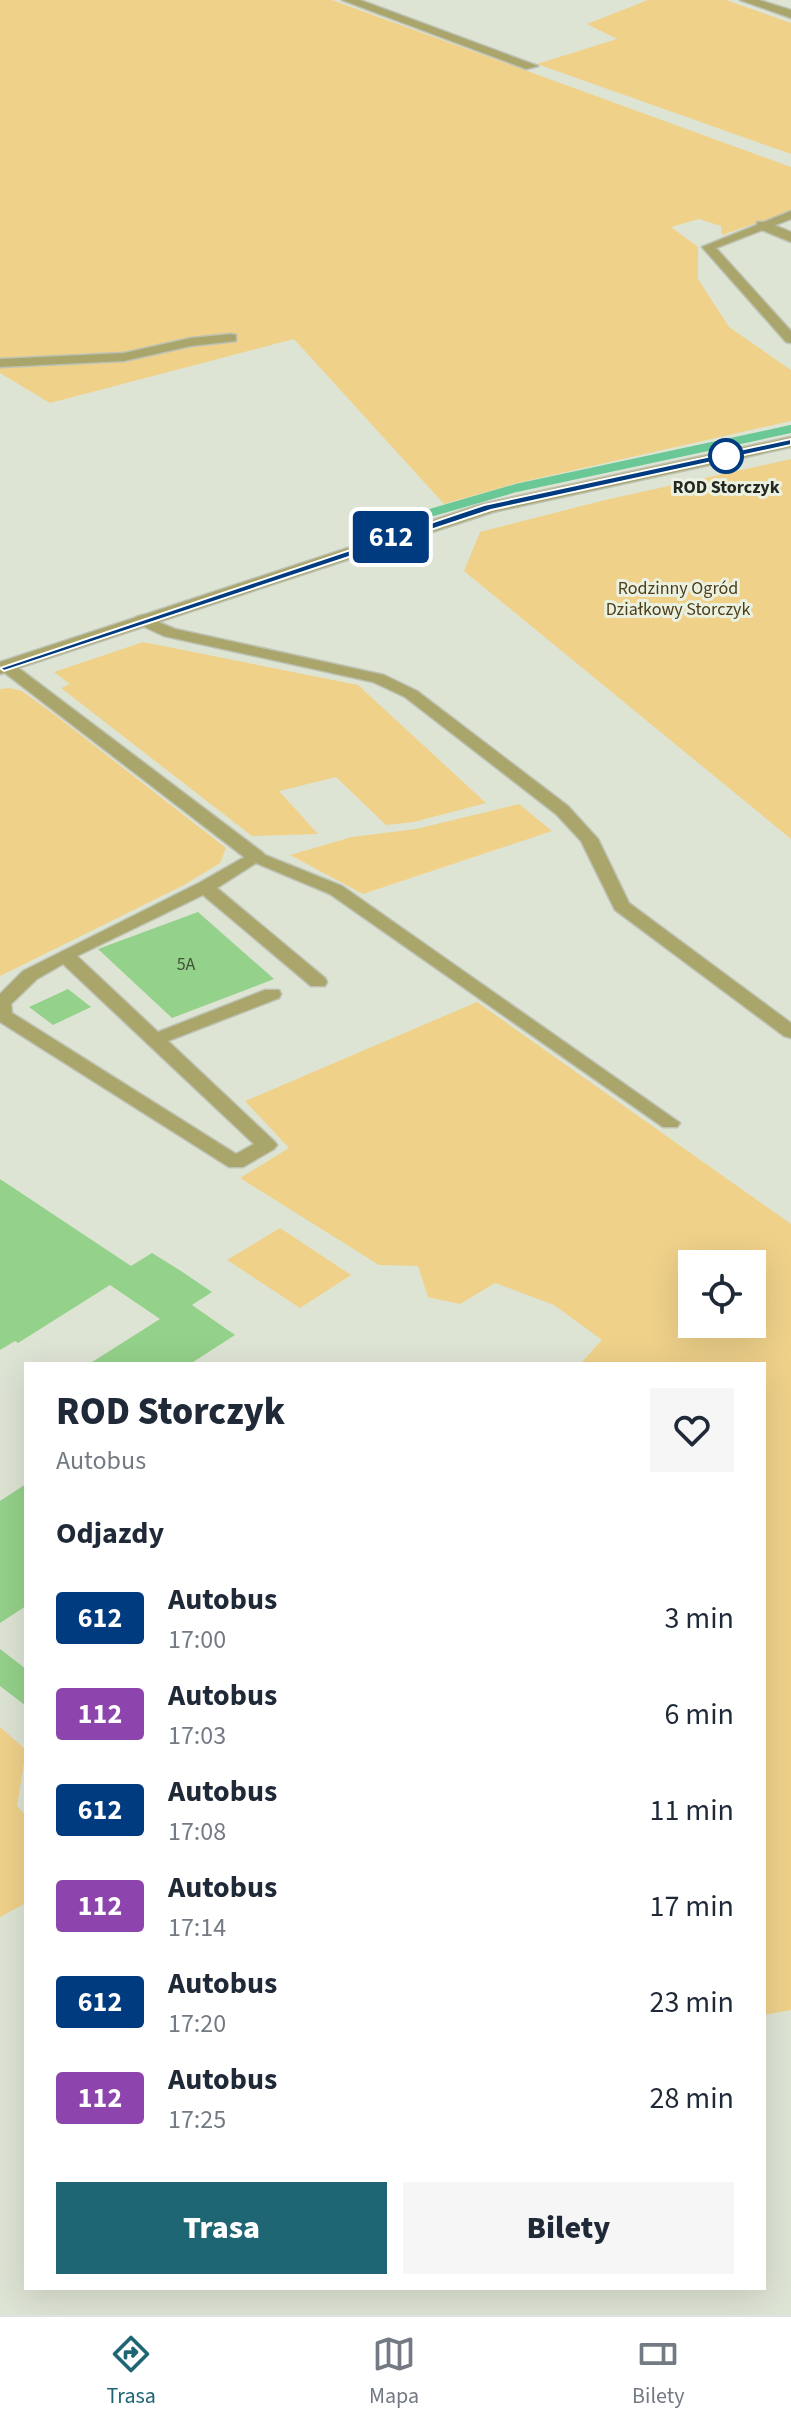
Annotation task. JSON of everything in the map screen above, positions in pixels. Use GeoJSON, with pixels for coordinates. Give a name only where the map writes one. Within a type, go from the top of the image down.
{"type":"FeatureCollection","features":[{"type":"Feature","properties":{"kind":"street"},"geometry":{"type":"LineString","coordinates":[[348,0],[531,66]]}},
{"type":"Feature","properties":{"kind":"street"},"geometry":{"type":"LineString","coordinates":[[746,0],[791,14]]}},
{"type":"Feature","properties":{"kind":"street"},"geometry":{"type":"LineString","coordinates":[[762,225],[791,237]]}},
{"type":"Feature","properties":{"kind":"street"},"geometry":{"type":"LineString","coordinates":[[7,666],[488,508],[791,442]]}},
{"type":"Feature","properties":{"kind":"street"},"geometry":{"type":"LineString","coordinates":[[7,666],[255,856]]}},
{"type":"Feature","properties":{"kind":"lane"},"geometry":{"type":"LineString","coordinates":[[791,215],[708,247],[791,339]]}},
{"type":"Feature","properties":{"kind":"lane"},"geometry":{"type":"LineString","coordinates":[[0,363],[124,357],[191,342],[231,338]]}},
{"type":"Feature","properties":{"kind":"lane"},"geometry":{"type":"LineString","coordinates":[[142,620],[170,633],[378,678],[411,694],[562,810],[589,839],[621,906],[791,1032]]}},
{"type":"Feature","properties":{"kind":"lane"},"geometry":{"type":"LineString","coordinates":[[65,955],[267,1145],[236,1163],[3,1016],[1,1003],[8,993],[65,955],[205,887],[255,856],[336,890],[670,1123]]}},
{"type":"Feature","properties":{"kind":"lane"},"geometry":{"type":"LineString","coordinates":[[205,887],[318,982]]}},
{"type":"Feature","properties":{"kind":"lane"},"geometry":{"type":"LineString","coordinates":[[154,1040],[272,994]]}},
{"type":"Feature","properties":{"kind":"green space"},"geometry":{"type":"Polygon","coordinates":[[[0,0],[332,0],[791,167],[791,211],[722,235],[721,226],[699,219],[671,227],[698,247],[698,279],[729,327],[791,370],[791,421],[517,483],[444,504],[294,339],[50,403],[0,373],[0,0]]]}},
{"type":"Feature","properties":{"kind":"green space"},"geometry":{"type":"Polygon","coordinates":[[[648,0],[726,0],[791,23],[791,154],[537,64],[617,39],[587,24],[648,0]]]}},
{"type":"Feature","properties":{"kind":"green space","name":"Rodzinny Ogród Działkowy Storczyk"},"geometry":{"type":"Polygon","coordinates":[[[791,459],[791,839],[464,571],[480,532],[605,500],[791,459]]]}},
{"type":"Feature","properties":{"kind":"green space"},"geometry":{"type":"Polygon","coordinates":[[[143,642],[358,685],[486,803],[414,822],[386,825],[336,777],[279,791],[318,834],[252,836],[61,688],[70,684],[54,672],[143,642]]]}},
{"type":"Feature","properties":{"kind":"green space"},"geometry":{"type":"Polygon","coordinates":[[[0,689],[22,691],[59,718],[226,848],[220,863],[184,885],[0,976],[0,689]]]}},
{"type":"Feature","properties":{"kind":"green space"},"geometry":{"type":"Polygon","coordinates":[[[519,804],[552,831],[363,894],[290,855],[352,837],[416,829],[519,804]]]}},
{"type":"Feature","properties":{"kind":"green space"},"geometry":{"type":"Polygon","coordinates":[[[477,1002],[791,1224],[791,2010],[766,2015],[766,1362],[582,1362],[602,1340],[554,1305],[495,1283],[460,1304],[428,1297],[418,1266],[379,1265],[240,1178],[289,1148],[245,1101],[477,1002]]]}},
{"type":"Feature","properties":{"kind":"green space"},"geometry":{"type":"Polygon","coordinates":[[[280,1228],[351,1275],[300,1308],[227,1260],[280,1228]]]}},
{"type":"Feature","properties":{"kind":"green space"},"geometry":{"type":"Polygon","coordinates":[[[0,1727],[24,1748],[17,1806],[24,1814],[24,1904],[0,1917],[0,1727]]]}},
{"type":"Feature","properties":{"kind":"building"},"geometry":{"type":"Polygon","coordinates":[[[198,912],[274,979],[172,1018],[98,949],[198,912]]]}},
{"type":"Feature","properties":{"kind":"building"},"geometry":{"type":"Polygon","coordinates":[[[68,989],[91,1007],[53,1025],[29,1007],[68,989]]]}},
{"type":"Feature","properties":{"kind":"building"},"geometry":{"type":"Polygon","coordinates":[[[0,1179],[131,1266],[152,1253],[181,1271],[212,1292],[192,1305],[235,1335],[193,1362],[92,1362],[160,1319],[110,1285],[18,1343],[15,1341],[0,1350],[0,1179]]]}},
{"type":"Feature","properties":{"kind":"building"},"geometry":{"type":"Polygon","coordinates":[[[24,1485],[24,1607],[0,1623],[0,1501],[24,1485]]]}},
{"type":"Feature","properties":{"kind":"building"},"geometry":{"type":"Polygon","coordinates":[[[0,1649],[24,1667],[24,1704],[0,1686],[0,1649]]]}},
{"type":"Feature","properties":{"kind":"waterway"},"geometry":{"type":"LineString","coordinates":[[406,520],[516,488],[791,429]]}},
{"type":"Feature","properties":{"kind":"bus line","name":"612"},"geometry":{"type":"LineString","coordinates":[[0,668],[292,569],[519,499],[791,442]]}},
{"type":"Feature","properties":{"kind":"place","name":"ROD Storczyk"},"geometry":{"type":"Point","coordinates":[726,456]}}]}
